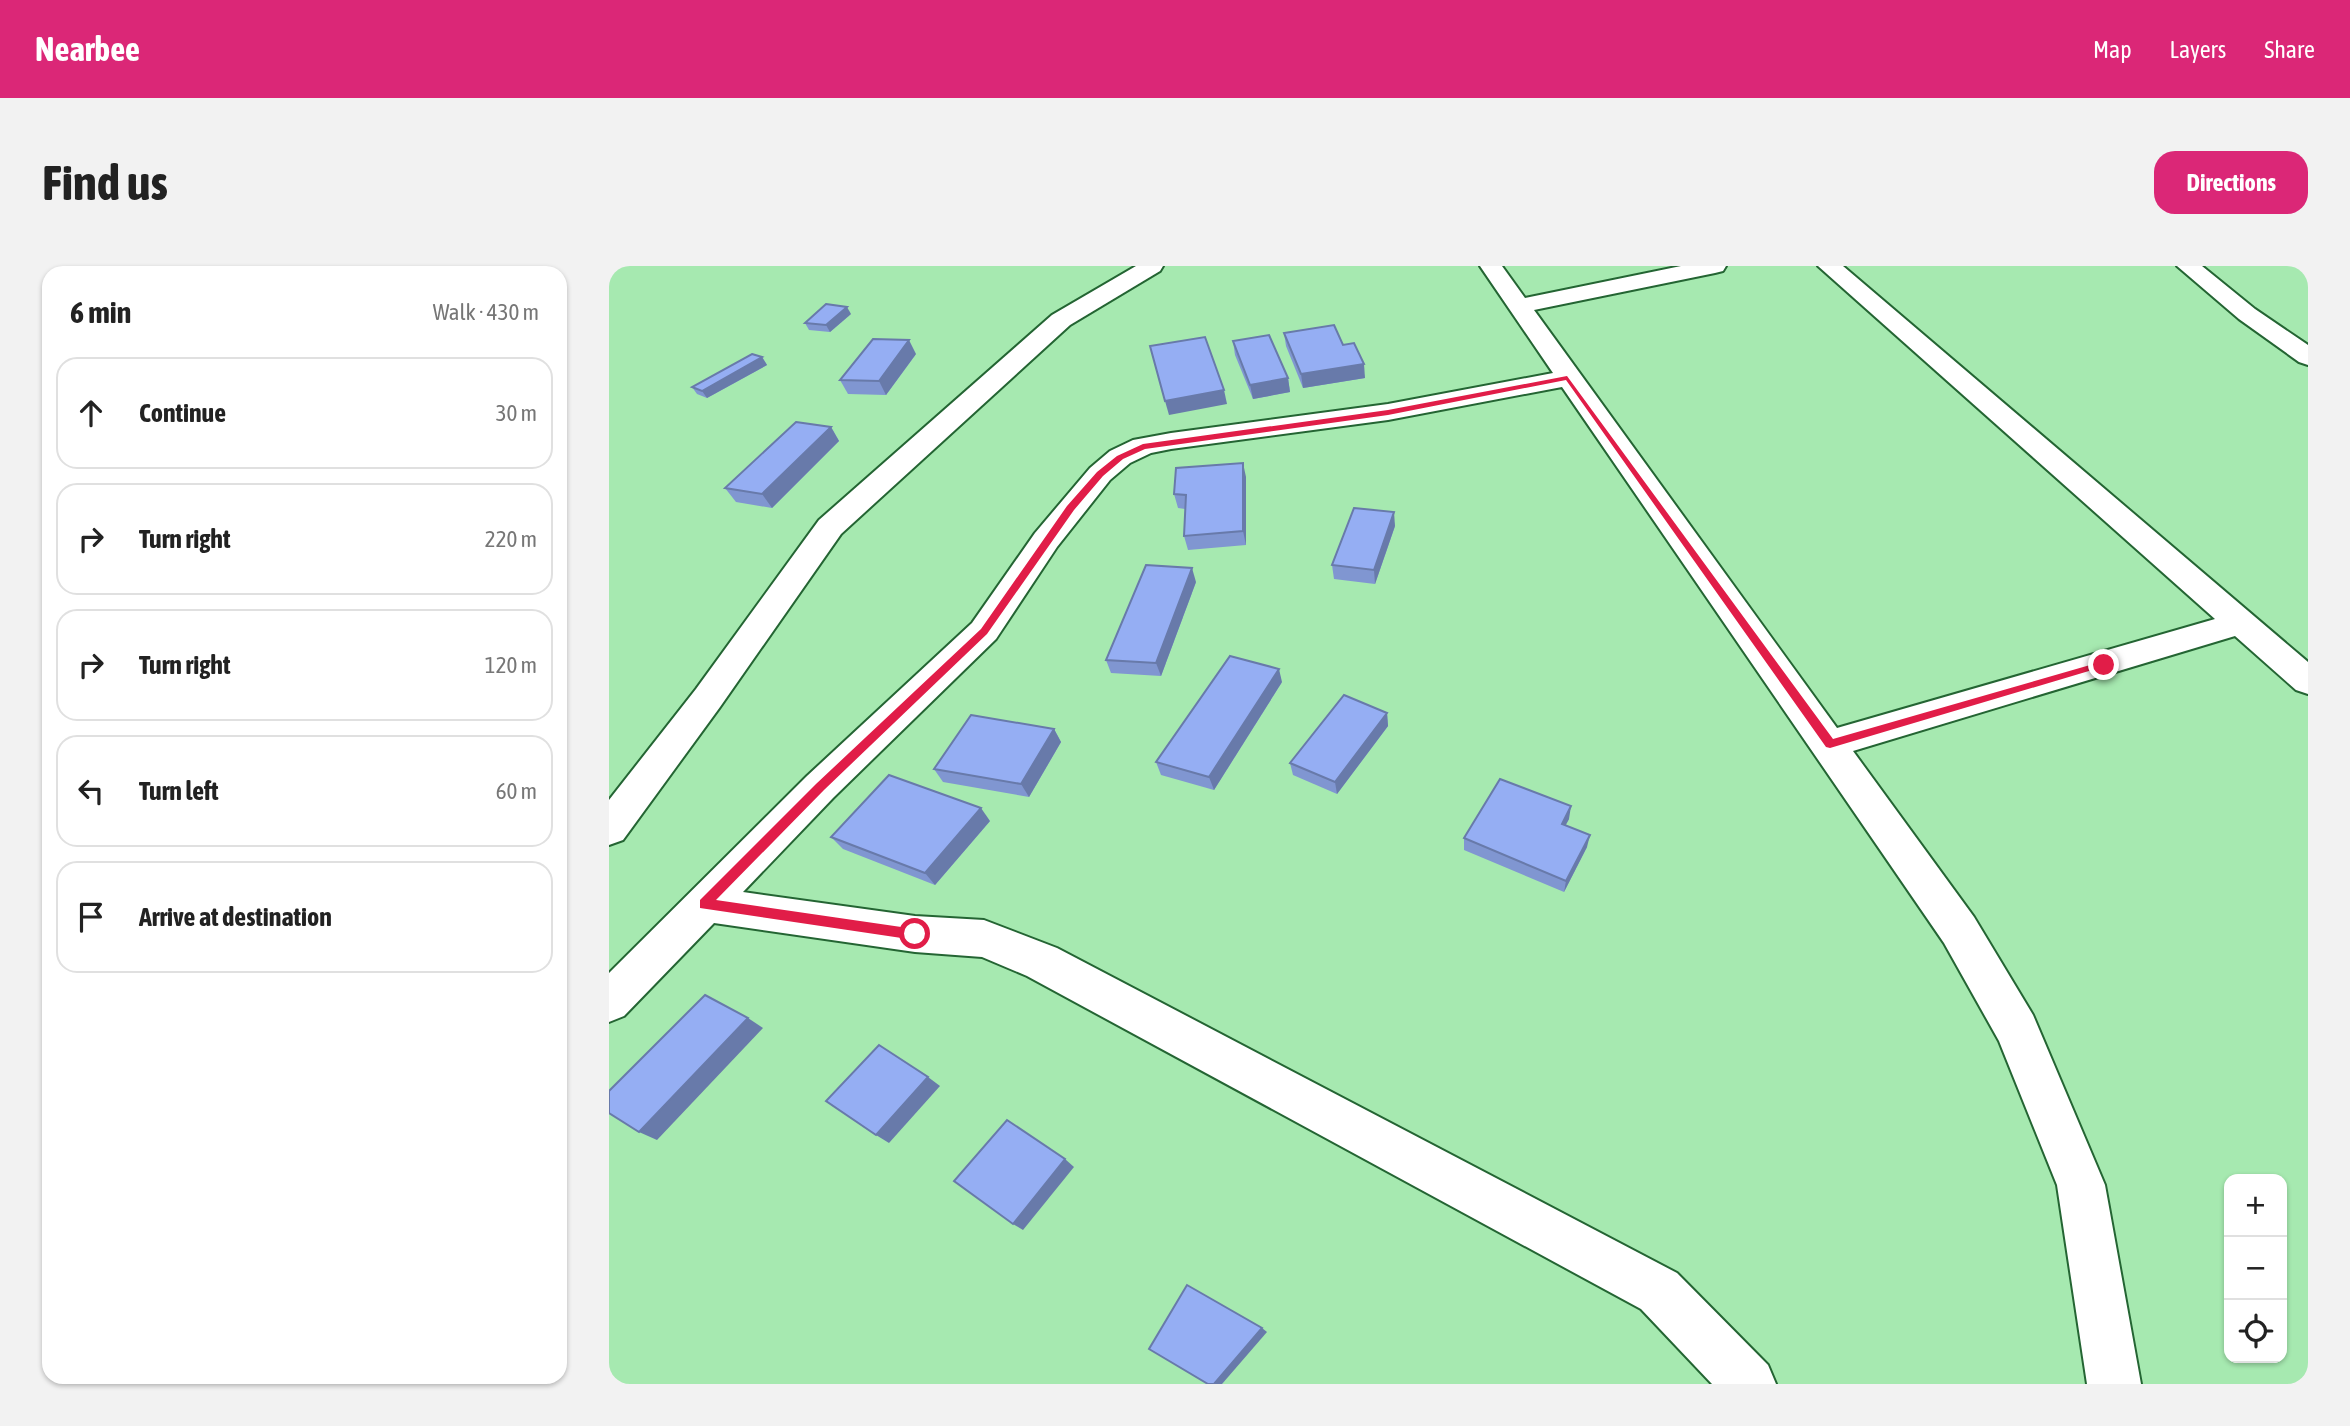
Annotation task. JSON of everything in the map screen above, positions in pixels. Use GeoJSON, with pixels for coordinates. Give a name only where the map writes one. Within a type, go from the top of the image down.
{"type":"FeatureCollection","features":[{"type":"Feature","properties":{"kind":"street"},"geometry":{"type":"LineString","coordinates":[[609,829],[708,698],[829,527],[1061,320],[1152,266]]}},
{"type":"Feature","properties":{"kind":"street"},"geometry":{"type":"LineString","coordinates":[[1491,266],[1567,378],[1830,744],[1959,930],[2017,1030],[2081,1185],[2114,1384]]}},
{"type":"Feature","properties":{"kind":"street"},"geometry":{"type":"LineString","coordinates":[[1519,306],[1715,266]]}},
{"type":"Feature","properties":{"kind":"street"},"geometry":{"type":"LineString","coordinates":[[1829,266],[2308,681]]}},
{"type":"Feature","properties":{"kind":"street"},"geometry":{"type":"LineString","coordinates":[[2188,266],[2247,314],[2308,357]]}},
{"type":"Feature","properties":{"kind":"street"},"geometry":{"type":"LineString","coordinates":[[609,1002],[820,787],[984,631],[1070,508],[1100,474],[1120,457],[1143,446],[1171,441],[1388,412],[1567,378]]}},
{"type":"Feature","properties":{"kind":"street"},"geometry":{"type":"LineString","coordinates":[[1830,744],[2241,623]]}},
{"type":"Feature","properties":{"kind":"street"},"geometry":{"type":"LineString","coordinates":[[705,904],[915,934],[984,939],[1042,962],[1659,1291],[1749,1384]]}},
{"type":"Feature","properties":{"kind":"building"},"geometry":{"type":"Polygon","coordinates":[[[826,304],[847,307],[826,325],[805,323],[826,304]]]}},
{"type":"Feature","properties":{"kind":"building"},"geometry":{"type":"Polygon","coordinates":[[[1334,325],[1343,345],[1354,343],[1364,364],[1301,374],[1284,333],[1334,325]]]}},
{"type":"Feature","properties":{"kind":"building"},"geometry":{"type":"Polygon","coordinates":[[[1269,335],[1288,378],[1250,385],[1233,341],[1269,335]]]}},
{"type":"Feature","properties":{"kind":"building"},"geometry":{"type":"Polygon","coordinates":[[[1205,337],[1224,390],[1165,401],[1150,346],[1205,337]]]}},
{"type":"Feature","properties":{"kind":"building"},"geometry":{"type":"Polygon","coordinates":[[[873,339],[909,340],[879,381],[840,380],[873,339]]]}},
{"type":"Feature","properties":{"kind":"building"},"geometry":{"type":"Polygon","coordinates":[[[752,354],[762,357],[702,391],[692,387],[752,354]]]}},
{"type":"Feature","properties":{"kind":"building"},"geometry":{"type":"Polygon","coordinates":[[[796,422],[831,427],[762,494],[725,488],[796,422]]]}},
{"type":"Feature","properties":{"kind":"building"},"geometry":{"type":"Polygon","coordinates":[[[1243,463],[1243,531],[1184,536],[1186,495],[1174,494],[1176,468],[1243,463]]]}},
{"type":"Feature","properties":{"kind":"building"},"geometry":{"type":"Polygon","coordinates":[[[1354,508],[1394,512],[1374,570],[1332,565],[1354,508]]]}},
{"type":"Feature","properties":{"kind":"building"},"geometry":{"type":"Polygon","coordinates":[[[1146,565],[1192,568],[1156,663],[1106,660],[1146,565]]]}},
{"type":"Feature","properties":{"kind":"building"},"geometry":{"type":"Polygon","coordinates":[[[1230,656],[1279,669],[1209,777],[1156,762],[1230,656]]]}},
{"type":"Feature","properties":{"kind":"building"},"geometry":{"type":"Polygon","coordinates":[[[1344,695],[1387,713],[1335,782],[1290,763],[1344,695]]]}},
{"type":"Feature","properties":{"kind":"building"},"geometry":{"type":"Polygon","coordinates":[[[971,715],[1054,729],[1021,784],[934,769],[971,715]]]}},
{"type":"Feature","properties":{"kind":"building"},"geometry":{"type":"Polygon","coordinates":[[[889,775],[981,808],[925,873],[831,837],[889,775]]]}},
{"type":"Feature","properties":{"kind":"building"},"geometry":{"type":"Polygon","coordinates":[[[1500,779],[1571,806],[1562,824],[1590,835],[1566,881],[1464,838],[1500,779]]]}},
{"type":"Feature","properties":{"kind":"building"},"geometry":{"type":"Polygon","coordinates":[[[705,995],[748,1018],[639,1132],[609,1113],[609,1091],[705,995]]]}},
{"type":"Feature","properties":{"kind":"building"},"geometry":{"type":"Polygon","coordinates":[[[879,1045],[928,1077],[876,1135],[826,1101],[879,1045]]]}},
{"type":"Feature","properties":{"kind":"building"},"geometry":{"type":"Polygon","coordinates":[[[1007,1120],[1065,1159],[1013,1224],[954,1181],[1007,1120]]]}},
{"type":"Feature","properties":{"kind":"building"},"geometry":{"type":"Polygon","coordinates":[[[1187,1285],[1262,1328],[1214,1384],[1208,1384],[1149,1349],[1187,1285]]]}},
{"type":"Feature","properties":{"kind":"route"},"geometry":{"type":"LineString","coordinates":[[915,934],[705,904],[820,787],[984,631],[1070,508],[1100,474],[1120,457],[1143,446],[1388,412],[1567,378],[1830,744],[2104,665]]}}]}
